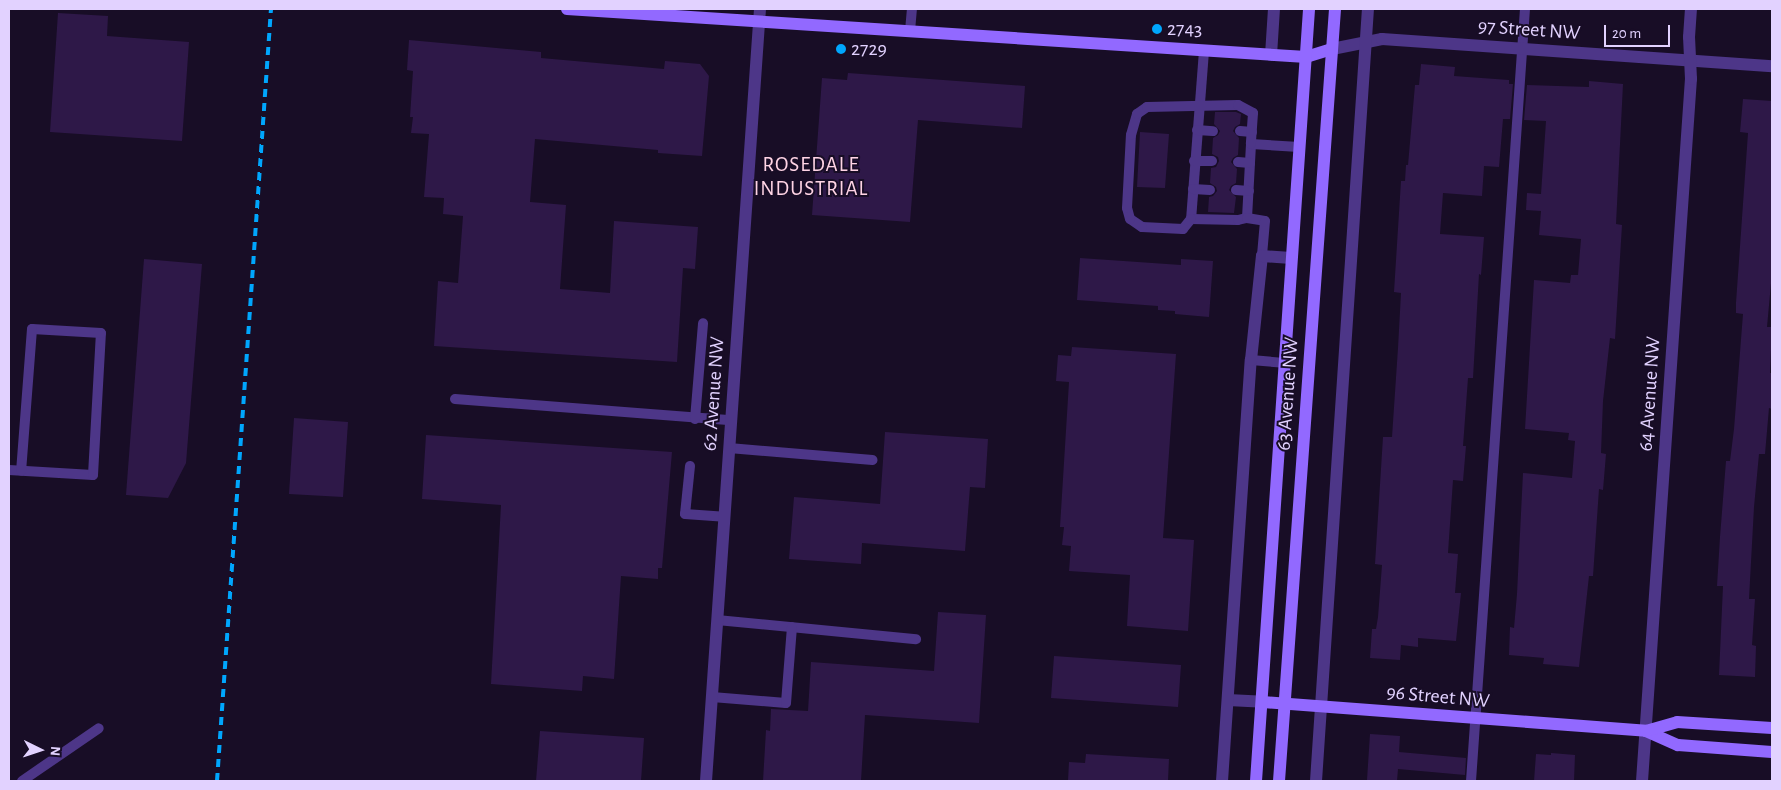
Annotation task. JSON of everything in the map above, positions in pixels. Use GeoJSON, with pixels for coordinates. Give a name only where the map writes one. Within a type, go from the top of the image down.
{"type":"FeatureCollection","features":[{"type":"Feature","properties":{"kind":"main road","name":"97 Street NW"},"geometry":{"type":"LineString","coordinates":[[567,9],[760,15],[910,31],[1306,57],[1332,49]]}},
{"type":"Feature","properties":{"kind":"main road","name":"63 Avenue NW"},"geometry":{"type":"LineString","coordinates":[[1256,781],[1263,702],[1309,9]]}},
{"type":"Feature","properties":{"kind":"main road","name":"63 Avenue NW"},"geometry":{"type":"LineString","coordinates":[[1279,781],[1335,9]]}},
{"type":"Feature","properties":{"kind":"main road","name":"96 Street NW"},"geometry":{"type":"LineString","coordinates":[[1263,702],[1646,731],[1678,745],[1772,752]]}},
{"type":"Feature","properties":{"kind":"main road","name":"96 Street NW"},"geometry":{"type":"LineString","coordinates":[[1646,731],[1677,722],[1772,728]]}},
{"type":"Feature","properties":{"kind":"street"},"geometry":{"type":"LineString","coordinates":[[1271,55],[1274,9]]}},
{"type":"Feature","properties":{"kind":"street"},"geometry":{"type":"LineString","coordinates":[[1316,781],[1368,9]]}},
{"type":"Feature","properties":{"kind":"street","name":"64 Avenue NW"},"geometry":{"type":"LineString","coordinates":[[1642,781],[1692,79],[1690,60],[1691,9]]}},
{"type":"Feature","properties":{"kind":"street","name":"62 Avenue NW"},"geometry":{"type":"LineString","coordinates":[[706,781],[760,15]]}},
{"type":"Feature","properties":{"kind":"street","name":"97 Street NW"},"geometry":{"type":"LineString","coordinates":[[1332,49],[1382,38],[1772,66]]}},
{"type":"Feature","properties":{"kind":"street"},"geometry":{"type":"LineString","coordinates":[[1262,256],[1291,258]]}},
{"type":"Feature","properties":{"kind":"street","name":"63 Avenue NW"},"geometry":{"type":"LineString","coordinates":[[1222,781],[1251,360],[1262,256]]}},
{"type":"Feature","properties":{"kind":"street","name":"96 Street NW"},"geometry":{"type":"LineString","coordinates":[[1228,700],[1263,702]]}},
{"type":"Feature","properties":{"kind":"lane"},"geometry":{"type":"LineString","coordinates":[[910,31],[912,9]]}},
{"type":"Feature","properties":{"kind":"lane"},"geometry":{"type":"LineString","coordinates":[[1471,781],[1524,9]]}},
{"type":"Feature","properties":{"kind":"lane"},"geometry":{"type":"LineString","coordinates":[[1204,51],[1200,105],[1194,161],[1191,219],[1183,229],[1142,227],[1130,219],[1127,208],[1131,135],[1137,114],[1147,107],[1200,105],[1238,105],[1252,113],[1247,218]]}},
{"type":"Feature","properties":{"kind":"lane"},"geometry":{"type":"LineString","coordinates":[[1197,130],[1213,130]]}},
{"type":"Feature","properties":{"kind":"lane"},"geometry":{"type":"LineString","coordinates":[[1240,131],[1252,132]]}},
{"type":"Feature","properties":{"kind":"lane"},"geometry":{"type":"LineString","coordinates":[[1251,144],[1299,147]]}},
{"type":"Feature","properties":{"kind":"lane"},"geometry":{"type":"LineString","coordinates":[[1194,161],[1212,161]]}},
{"type":"Feature","properties":{"kind":"lane"},"geometry":{"type":"LineString","coordinates":[[1238,162],[1250,163]]}},
{"type":"Feature","properties":{"kind":"lane"},"geometry":{"type":"LineString","coordinates":[[1193,189],[1210,190]]}},
{"type":"Feature","properties":{"kind":"lane"},"geometry":{"type":"LineString","coordinates":[[1236,190],[1249,191]]}},
{"type":"Feature","properties":{"kind":"lane"},"geometry":{"type":"LineString","coordinates":[[1191,219],[1238,220],[1247,218],[1265,221],[1262,256]]}},
{"type":"Feature","properties":{"kind":"lane"},"geometry":{"type":"LineString","coordinates":[[694,419],[703,323]]}},
{"type":"Feature","properties":{"kind":"lane"},"geometry":{"type":"LineString","coordinates":[[9,470],[21,471],[93,475],[102,333],[32,329],[21,471]]}},
{"type":"Feature","properties":{"kind":"lane"},"geometry":{"type":"LineString","coordinates":[[1251,360],[1284,363]]}},
{"type":"Feature","properties":{"kind":"lane"},"geometry":{"type":"LineString","coordinates":[[455,399],[694,419],[731,420]]}},
{"type":"Feature","properties":{"kind":"lane"},"geometry":{"type":"LineString","coordinates":[[729,448],[872,460]]}},
{"type":"Feature","properties":{"kind":"lane"},"geometry":{"type":"LineString","coordinates":[[690,466],[685,514],[724,517]]}},
{"type":"Feature","properties":{"kind":"lane"},"geometry":{"type":"LineString","coordinates":[[717,620],[916,639]]}},
{"type":"Feature","properties":{"kind":"lane"},"geometry":{"type":"LineString","coordinates":[[712,697],[786,703],[792,627]]}},
{"type":"Feature","properties":{"kind":"lane"},"geometry":{"type":"LineString","coordinates":[[22,781],[99,728]]}},
{"type":"Feature","properties":{"kind":"building"},"geometry":{"type":"Polygon","coordinates":[[[58,13],[108,16],[107,36],[189,42],[182,141],[50,132],[58,13]]]}},
{"type":"Feature","properties":{"kind":"building"},"geometry":{"type":"Polygon","coordinates":[[[409,40],[541,52],[541,58],[664,69],[665,61],[700,64],[709,76],[702,156],[658,153],[658,150],[535,139],[530,202],[566,205],[560,289],[610,293],[614,221],[698,227],[695,269],[683,268],[677,362],[434,346],[438,281],[458,283],[463,216],[443,214],[444,198],[424,197],[429,134],[411,133],[413,117],[410,117],[413,71],[407,70],[409,40]]]}},
{"type":"Feature","properties":{"kind":"building"},"geometry":{"type":"Polygon","coordinates":[[[1421,64],[1455,67],[1454,76],[1509,80],[1509,84],[1513,84],[1510,119],[1503,119],[1499,167],[1484,166],[1482,196],[1443,193],[1440,234],[1484,237],[1481,275],[1479,274],[1473,378],[1468,378],[1463,446],[1466,446],[1463,481],[1453,480],[1448,553],[1458,554],[1455,593],[1461,593],[1456,641],[1418,638],[1418,647],[1401,645],[1400,660],[1370,658],[1372,629],[1376,629],[1378,617],[1382,565],[1375,564],[1383,437],[1392,437],[1398,348],[1401,293],[1394,292],[1401,181],[1405,181],[1406,165],[1408,165],[1415,85],[1419,85],[1421,64]]]}},
{"type":"Feature","properties":{"kind":"building"},"geometry":{"type":"Polygon","coordinates":[[[848,73],[1025,86],[1022,128],[918,120],[910,222],[812,215],[822,78],[847,80],[848,73]]]}},
{"type":"Feature","properties":{"kind":"building"},"geometry":{"type":"Polygon","coordinates":[[[1589,81],[1623,84],[1616,224],[1622,225],[1615,339],[1610,338],[1603,401],[1601,453],[1606,454],[1603,490],[1599,489],[1593,576],[1589,576],[1579,667],[1543,664],[1544,658],[1509,655],[1510,627],[1514,628],[1517,594],[1523,473],[1572,478],[1575,441],[1568,440],[1569,433],[1525,429],[1534,280],[1570,283],[1571,275],[1578,275],[1581,239],[1539,235],[1541,211],[1526,210],[1527,193],[1541,194],[1546,121],[1524,120],[1527,85],[1589,87],[1589,81]]]}},
{"type":"Feature","properties":{"kind":"building"},"geometry":{"type":"Polygon","coordinates":[[[1743,99],[1772,101],[1772,272],[1767,327],[1772,327],[1770,373],[1772,373],[1772,409],[1769,408],[1765,454],[1759,454],[1754,507],[1749,599],[1755,599],[1752,645],[1756,646],[1755,677],[1719,675],[1723,586],[1717,586],[1726,461],[1730,461],[1734,429],[1743,314],[1736,313],[1736,303],[1748,133],[1740,132],[1743,99]]]}},
{"type":"Feature","properties":{"kind":"building"},"geometry":{"type":"Polygon","coordinates":[[[1215,112],[1236,112],[1241,114],[1240,124],[1233,131],[1239,138],[1238,155],[1231,162],[1237,169],[1236,183],[1229,190],[1236,197],[1234,213],[1208,212],[1209,197],[1213,196],[1217,191],[1216,187],[1210,183],[1211,168],[1216,167],[1219,161],[1218,157],[1212,154],[1213,138],[1220,131],[1214,124],[1215,112]]]}},
{"type":"Feature","properties":{"kind":"building"},"geometry":{"type":"Polygon","coordinates":[[[1140,132],[1169,134],[1165,188],[1137,187],[1140,132]]]}},
{"type":"Feature","properties":{"kind":"building"},"geometry":{"type":"Polygon","coordinates":[[[1080,258],[1181,265],[1181,259],[1213,261],[1209,317],[1175,314],[1175,311],[1158,310],[1158,306],[1077,300],[1080,258]]]}},
{"type":"Feature","properties":{"kind":"building"},"geometry":{"type":"Polygon","coordinates":[[[144,259],[202,264],[186,463],[168,498],[126,495],[144,259]]]}},
{"type":"Feature","properties":{"kind":"building"},"geometry":{"type":"Polygon","coordinates":[[[1072,347],[1176,354],[1163,538],[1194,540],[1188,631],[1127,626],[1130,575],[1069,571],[1071,546],[1062,545],[1064,527],[1060,527],[1069,382],[1056,381],[1058,355],[1071,356],[1072,347]]]}},
{"type":"Feature","properties":{"kind":"building"},"geometry":{"type":"Polygon","coordinates":[[[294,418],[348,422],[343,497],[289,494],[294,418]]]}},
{"type":"Feature","properties":{"kind":"building"},"geometry":{"type":"Polygon","coordinates":[[[885,432],[988,439],[985,488],[970,487],[965,551],[862,543],[861,564],[789,559],[794,497],[880,504],[885,432]]]}},
{"type":"Feature","properties":{"kind":"building"},"geometry":{"type":"Polygon","coordinates":[[[426,435],[672,452],[662,568],[658,568],[658,579],[621,576],[614,679],[583,676],[582,691],[491,684],[501,505],[422,499],[426,435]]]}},
{"type":"Feature","properties":{"kind":"building"},"geometry":{"type":"Polygon","coordinates":[[[938,612],[986,615],[979,723],[865,715],[861,781],[763,781],[766,730],[770,731],[771,709],[808,711],[811,662],[934,671],[938,612]]]}},
{"type":"Feature","properties":{"kind":"building"},"geometry":{"type":"Polygon","coordinates":[[[1054,656],[1181,665],[1178,707],[1051,698],[1054,656]]]}},
{"type":"Feature","properties":{"kind":"building"},"geometry":{"type":"Polygon","coordinates":[[[540,731],[644,738],[641,781],[536,781],[540,731]]]}},
{"type":"Feature","properties":{"kind":"building"},"geometry":{"type":"Polygon","coordinates":[[[1370,734],[1400,736],[1399,752],[1466,758],[1465,775],[1398,769],[1397,781],[1367,780],[1370,734]]]}},
{"type":"Feature","properties":{"kind":"building"},"geometry":{"type":"Polygon","coordinates":[[[1551,753],[1575,755],[1574,781],[1534,781],[1536,754],[1551,755],[1551,753]]]}},
{"type":"Feature","properties":{"kind":"building"},"geometry":{"type":"Polygon","coordinates":[[[1086,754],[1169,759],[1168,781],[1068,781],[1069,762],[1085,763],[1086,754]]]}},
{"type":"Feature","properties":{"kind":"railway"},"geometry":{"type":"LineString","coordinates":[[217,781],[271,9]]}},
{"type":"Feature","properties":{"kind":"place","name":"2743"},"geometry":{"type":"Point","coordinates":[1157,29]}},
{"type":"Feature","properties":{"kind":"place","name":"2729"},"geometry":{"type":"Point","coordinates":[841,49]}},
{"type":"Feature","properties":{"kind":"district","name":"ROSEDALE INDUSTRIAL"},"geometry":{"type":"Point","coordinates":[811,177]}}]}
